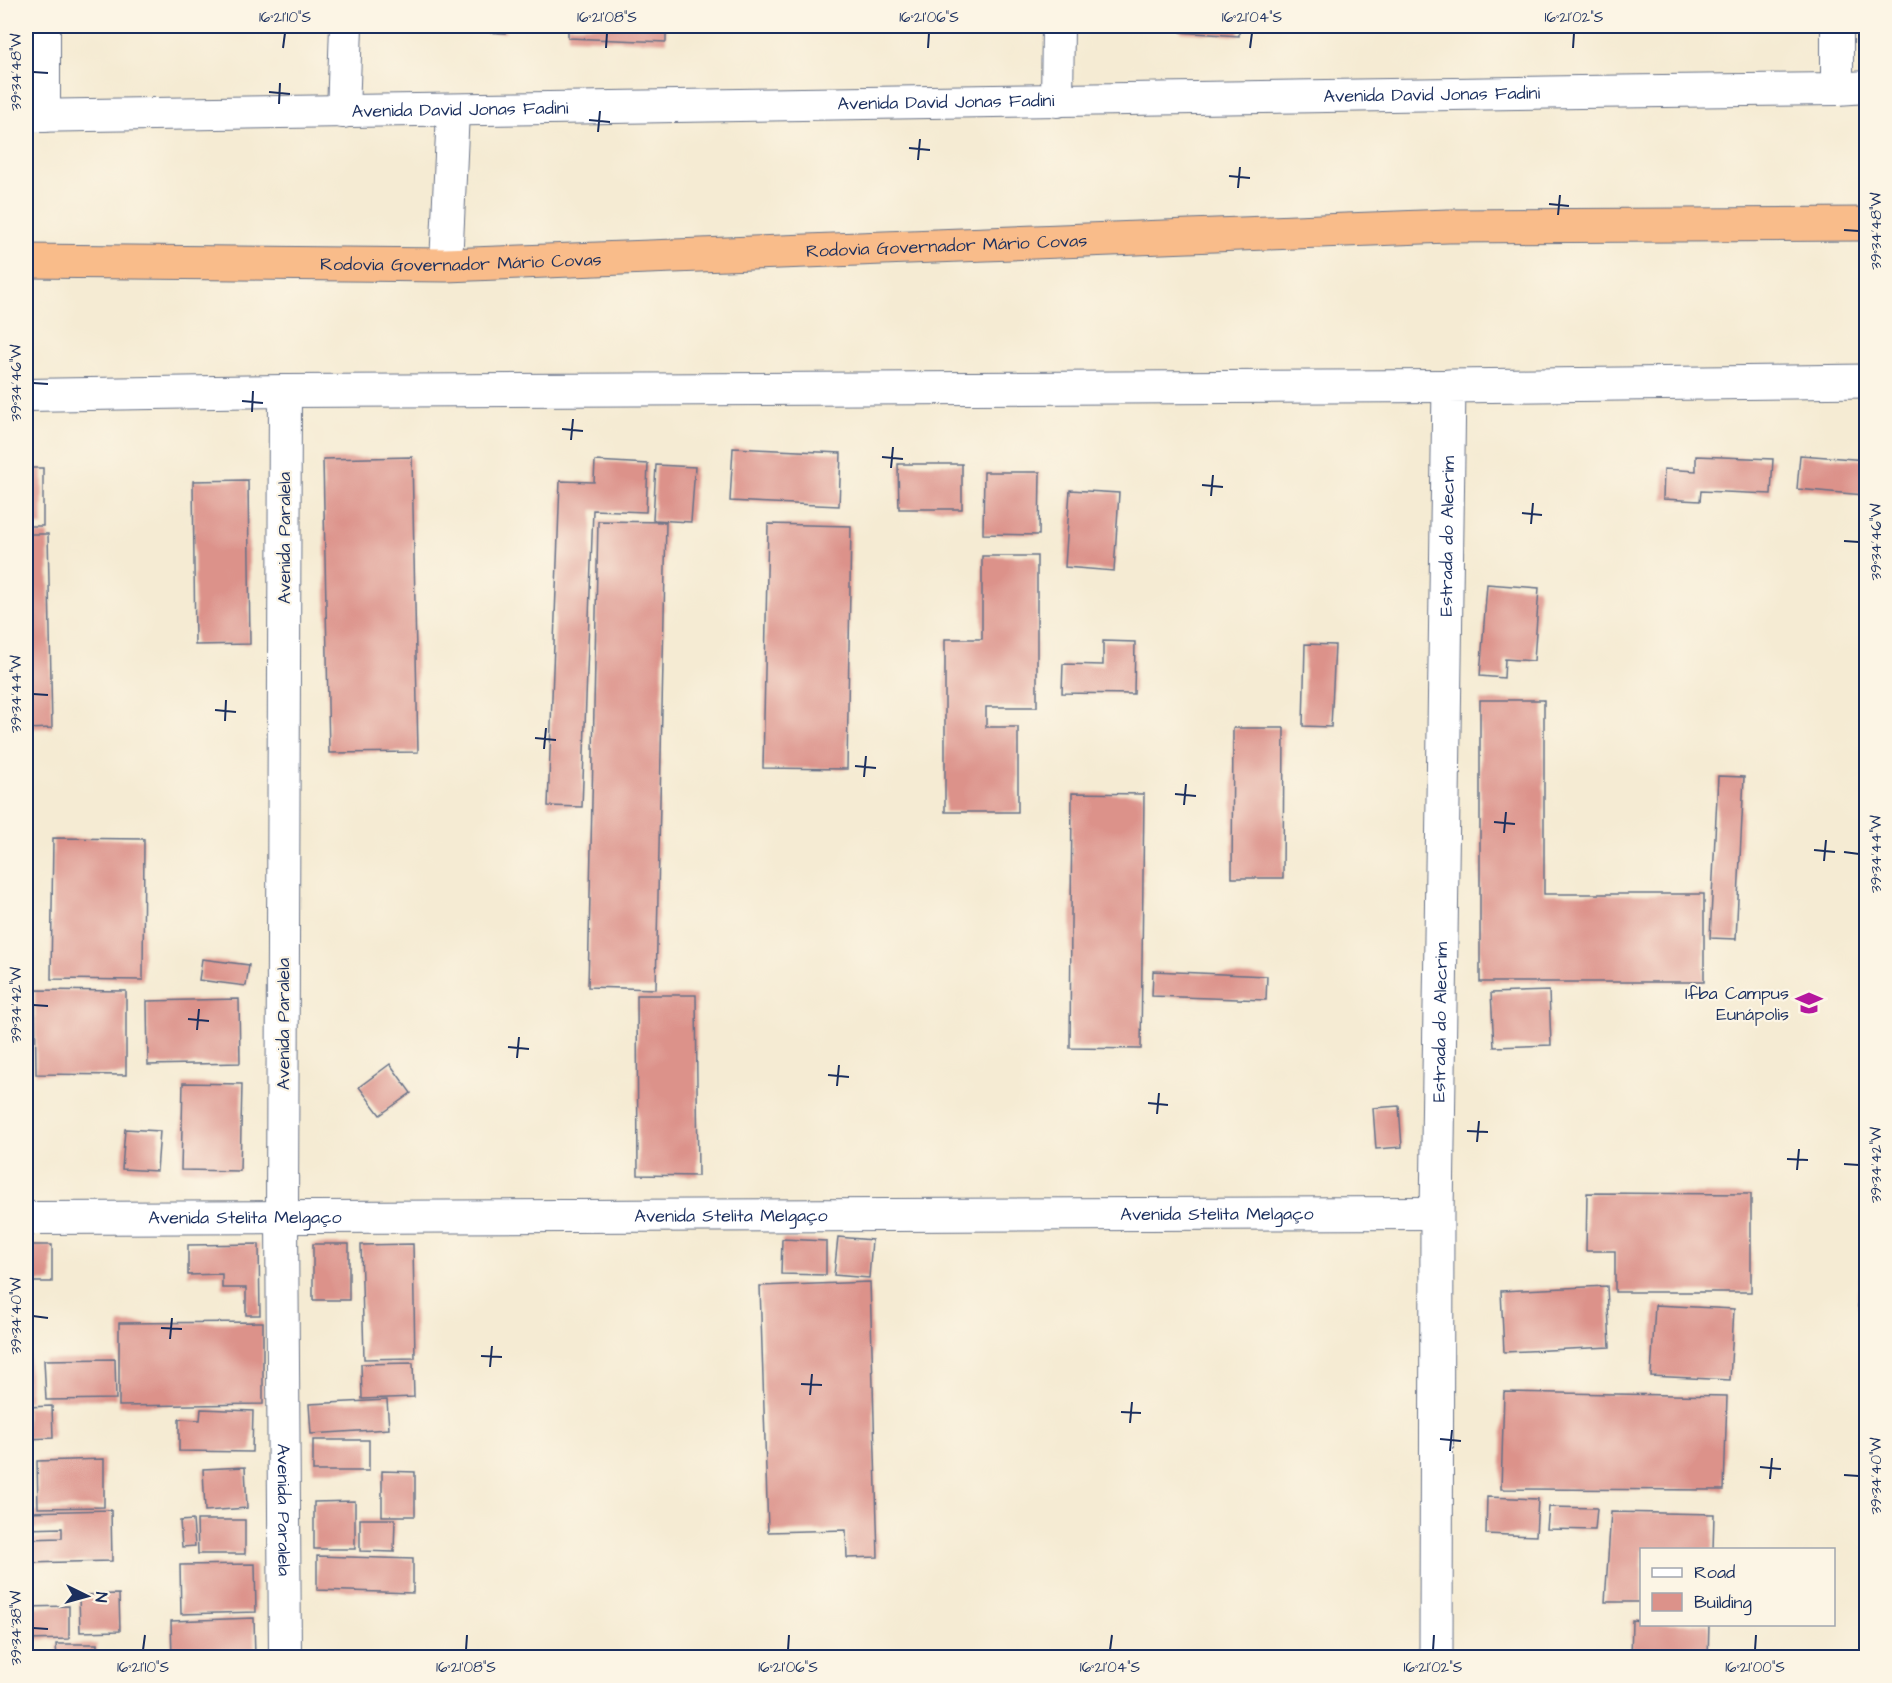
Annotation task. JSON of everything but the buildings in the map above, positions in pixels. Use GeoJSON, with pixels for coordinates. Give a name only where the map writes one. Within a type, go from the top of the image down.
{"type":"FeatureCollection","features":[{"type":"Feature","properties":{"kind":"highway","name":"Rodovia Governador Mário Covas"},"geometry":{"type":"LineString","coordinates":[[26,261],[446,265],[1448,226],[1866,224]]}},
{"type":"Feature","properties":{"kind":"street"},"geometry":{"type":"LineString","coordinates":[[34,116],[44,26]]}},
{"type":"Feature","properties":{"kind":"street"},"geometry":{"type":"LineString","coordinates":[[343,112],[346,26]]}},
{"type":"Feature","properties":{"kind":"street"},"geometry":{"type":"LineString","coordinates":[[1057,101],[1058,26]]}},
{"type":"Feature","properties":{"kind":"street"},"geometry":{"type":"LineString","coordinates":[[1837,26],[1852,88]]}},
{"type":"Feature","properties":{"kind":"street","name":"Avenida David Jonas Fadini"},"geometry":{"type":"LineString","coordinates":[[34,116],[1852,88]]}},
{"type":"Feature","properties":{"kind":"street"},"geometry":{"type":"LineString","coordinates":[[446,265],[453,111]]}},
{"type":"Feature","properties":{"kind":"street"},"geometry":{"type":"LineString","coordinates":[[26,395],[285,391],[1449,386],[1866,381]]}},
{"type":"Feature","properties":{"kind":"street","name":"Estrada do Alecrim"},"geometry":{"type":"LineString","coordinates":[[1436,1658],[1437,1213],[1449,386]]}},
{"type":"Feature","properties":{"kind":"street","name":"Avenida Paralela"},"geometry":{"type":"LineString","coordinates":[[285,391],[282,1217],[285,1658]]}},
{"type":"Feature","properties":{"kind":"street","name":"Avenida Stelita Melgaço"},"geometry":{"type":"LineString","coordinates":[[26,1218],[1437,1213]]}},
{"type":"Feature","properties":{"kind":"place","name":"Ifba Campus Eunápolis"},"geometry":{"type":"Point","coordinates":[1809,1003]}}]}
